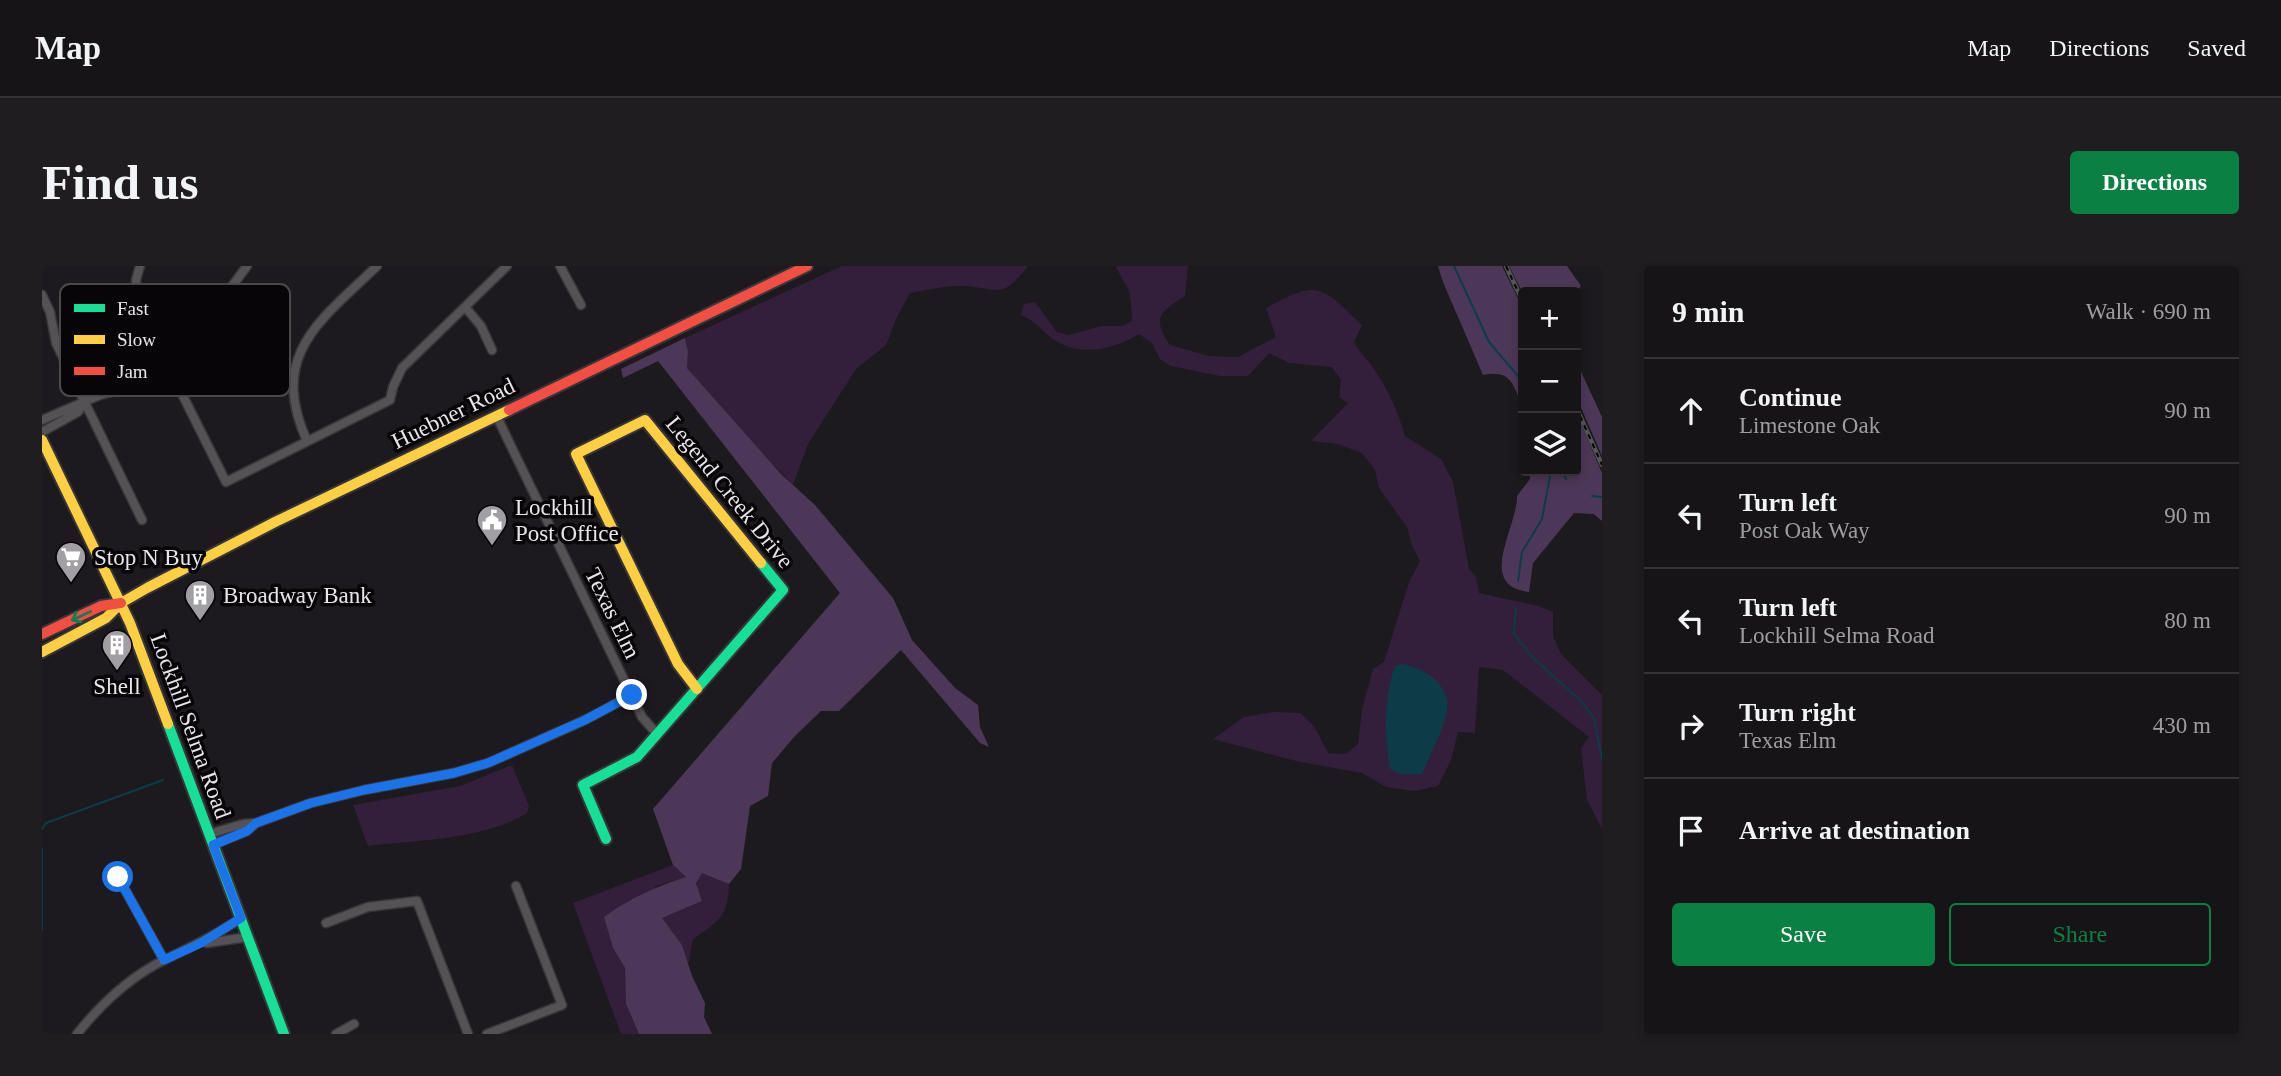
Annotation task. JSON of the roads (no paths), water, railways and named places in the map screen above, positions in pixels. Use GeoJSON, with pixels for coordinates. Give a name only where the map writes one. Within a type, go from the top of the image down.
{"type":"FeatureCollection","features":[{"type":"Feature","properties":{"kind":"main road","name":"Huebner Road"},"geometry":{"type":"LineString","coordinates":[[42,652],[106,618],[121,603],[275,522],[807,266]]}},
{"type":"Feature","properties":{"kind":"main road","name":"Legend Creek Drive"},"geometry":{"type":"LineString","coordinates":[[645,420],[783,590],[697,689],[678,664],[576,454],[645,420]]}},
{"type":"Feature","properties":{"kind":"main road","name":"Lockhill Selma Road"},"geometry":{"type":"LineString","coordinates":[[42,440],[121,603],[151,676],[285,1034]]}},
{"type":"Feature","properties":{"kind":"main road","name":"Huebner Road"},"geometry":{"type":"LineString","coordinates":[[42,634],[101,606],[121,603]]}},
{"type":"Feature","properties":{"kind":"main road"},"geometry":{"type":"LineString","coordinates":[[606,839],[583,785],[637,757],[697,689]]}},
{"type":"Feature","properties":{"kind":"street"},"geometry":{"type":"LineString","coordinates":[[136,284],[140,266]]}},
{"type":"Feature","properties":{"kind":"street"},"geometry":{"type":"LineString","coordinates":[[234,284],[247,266]]}},
{"type":"Feature","properties":{"kind":"street"},"geometry":{"type":"LineString","coordinates":[[307,441],[296,412],[293,391],[301,350],[317,324],[377,266]]}},
{"type":"Feature","properties":{"kind":"street"},"geometry":{"type":"LineString","coordinates":[[183,396],[226,482],[390,400],[402,369],[508,266]]}},
{"type":"Feature","properties":{"kind":"street"},"geometry":{"type":"LineString","coordinates":[[560,266],[581,305]]}},
{"type":"Feature","properties":{"kind":"street"},"geometry":{"type":"LineString","coordinates":[[42,295],[50,312],[60,352]]}},
{"type":"Feature","properties":{"kind":"street"},"geometry":{"type":"LineString","coordinates":[[465,307],[481,326],[492,350]]}},
{"type":"Feature","properties":{"kind":"street"},"geometry":{"type":"LineString","coordinates":[[81,396],[142,520]]}},
{"type":"Feature","properties":{"kind":"street"},"geometry":{"type":"LineString","coordinates":[[42,420],[100,396]]}},
{"type":"Feature","properties":{"kind":"street"},"geometry":{"type":"LineString","coordinates":[[42,432],[78,412],[84,403]]}},
{"type":"Feature","properties":{"kind":"street","name":"Texas Elm"},"geometry":{"type":"LineString","coordinates":[[211,840],[243,824],[256,823],[311,803],[454,773],[488,763],[585,720],[632,695],[496,415]]}},
{"type":"Feature","properties":{"kind":"street"},"geometry":{"type":"LineString","coordinates":[[632,695],[647,725],[657,734]]}},
{"type":"Feature","properties":{"kind":"street"},"geometry":{"type":"LineString","coordinates":[[118,877],[164,960]]}},
{"type":"Feature","properties":{"kind":"street"},"geometry":{"type":"LineString","coordinates":[[487,1034],[562,1005],[516,886]]}},
{"type":"Feature","properties":{"kind":"street"},"geometry":{"type":"LineString","coordinates":[[326,923],[368,907],[417,901],[468,1034]]}},
{"type":"Feature","properties":{"kind":"street"},"geometry":{"type":"LineString","coordinates":[[77,1034],[125,985],[164,960],[201,943],[241,918]]}},
{"type":"Feature","properties":{"kind":"street"},"geometry":{"type":"LineString","coordinates":[[201,943],[248,937]]}},
{"type":"Feature","properties":{"kind":"street"},"geometry":{"type":"LineString","coordinates":[[336,1034],[354,1024]]}},
{"type":"Feature","properties":{"kind":"water"},"geometry":{"type":"Polygon","coordinates":[[[1402,664],[1419,669],[1434,679],[1445,693],[1447,701],[1443,726],[1422,774],[1401,774],[1390,769],[1386,731],[1387,703],[1395,666],[1402,664]]]}},
{"type":"Feature","properties":{"kind":"waterway"},"geometry":{"type":"LineString","coordinates":[[1454,266],[1489,342],[1518,376]]}},
{"type":"Feature","properties":{"kind":"waterway"},"geometry":{"type":"LineString","coordinates":[[1518,581],[1522,552],[1542,519],[1550,476]]}},
{"type":"Feature","properties":{"kind":"waterway"},"geometry":{"type":"LineString","coordinates":[[1592,496],[1602,497]]}},
{"type":"Feature","properties":{"kind":"waterway"},"geometry":{"type":"LineString","coordinates":[[1516,608],[1514,634],[1533,658],[1579,699],[1594,718],[1602,759]]}},
{"type":"Feature","properties":{"kind":"waterway"},"geometry":{"type":"LineString","coordinates":[[42,829],[46,823],[163,780]]}},
{"type":"Feature","properties":{"kind":"waterway"},"geometry":{"type":"LineString","coordinates":[[42,849],[42,930]]}},
{"type":"Feature","properties":{"kind":"railway"},"geometry":{"type":"LineString","coordinates":[[1506,266],[1518,291]]}},
{"type":"Feature","properties":{"kind":"railway"},"geometry":{"type":"LineString","coordinates":[[1579,413],[1602,465]]}},
{"type":"Feature","properties":{"kind":"place","name":"Lockhill Post Office"},"geometry":{"type":"Point","coordinates":[492,547]}},
{"type":"Feature","properties":{"kind":"place","name":"Stop N Buy"},"geometry":{"type":"Point","coordinates":[71,584]}},
{"type":"Feature","properties":{"kind":"place","name":"Broadway Bank"},"geometry":{"type":"Point","coordinates":[200,622]}},
{"type":"Feature","properties":{"kind":"place","name":"Shell"},"geometry":{"type":"Point","coordinates":[117,672]}}]}
